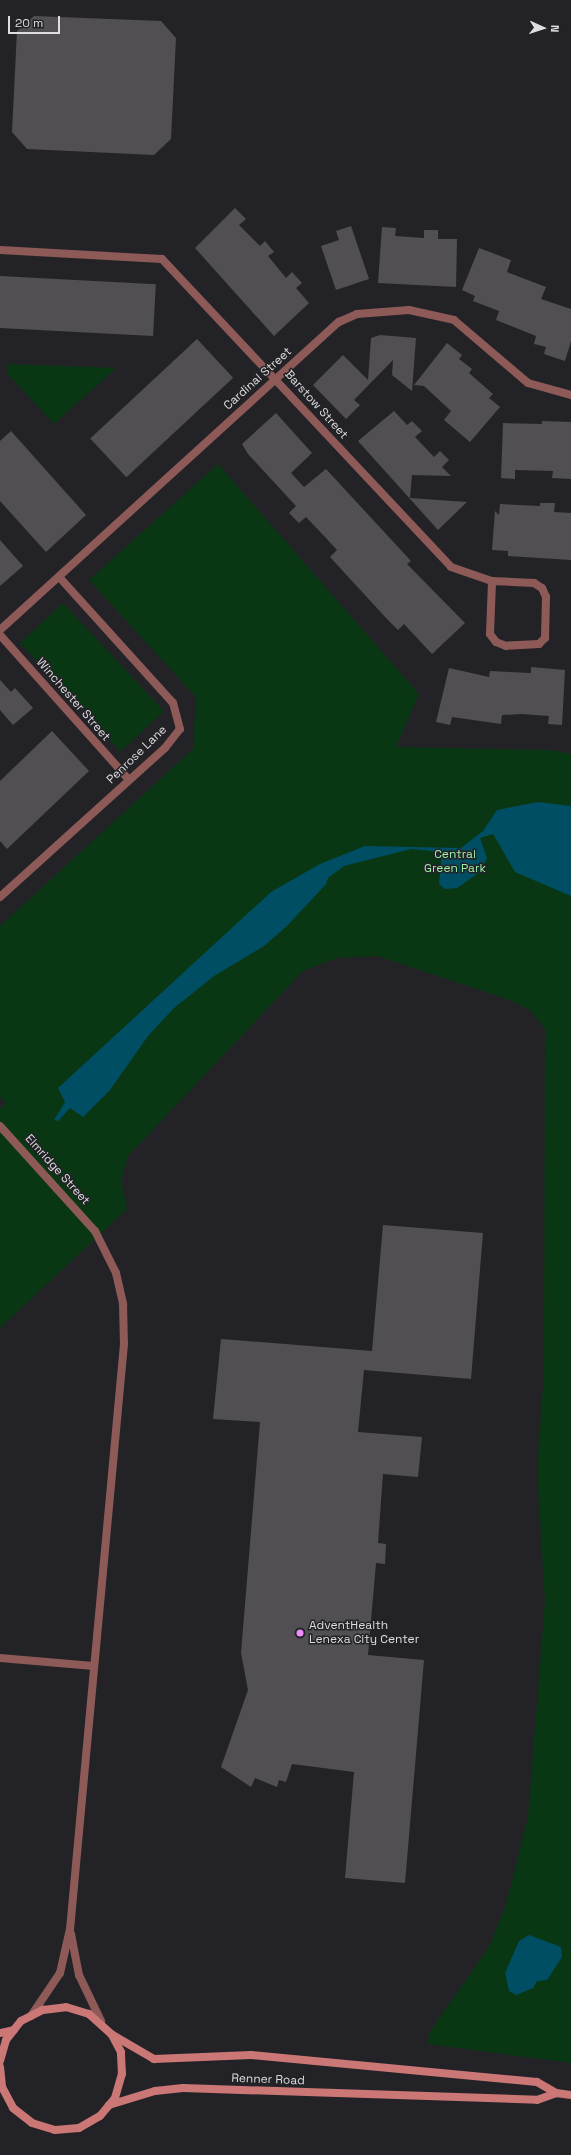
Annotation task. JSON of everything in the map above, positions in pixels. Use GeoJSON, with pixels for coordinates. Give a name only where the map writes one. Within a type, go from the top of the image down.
{"type":"FeatureCollection","features":[{"type":"Feature","properties":{"kind":"main road"},"geometry":{"type":"LineString","coordinates":[[0,2061],[6,2040],[14,2030],[30,2016],[43,2010],[66,2007],[101,2021]]}},
{"type":"Feature","properties":{"kind":"main road","name":"Renner Road"},"geometry":{"type":"LineString","coordinates":[[101,2021],[111,2034],[154,2059],[251,2055],[537,2082],[556,2093]]}},
{"type":"Feature","properties":{"kind":"main road"},"geometry":{"type":"LineString","coordinates":[[0,2033],[14,2030]]}},
{"type":"Feature","properties":{"kind":"main road"},"geometry":{"type":"LineString","coordinates":[[109,2105],[122,2074],[121,2052],[111,2034]]}},
{"type":"Feature","properties":{"kind":"main road","name":"Renner Road"},"geometry":{"type":"LineString","coordinates":[[0,2067],[2,2091],[13,2108],[32,2123],[55,2130],[79,2128],[100,2116],[109,2105],[155,2091],[183,2088],[537,2100],[556,2093],[571,2094]]}},
{"type":"Feature","properties":{"kind":"street","name":"Barstow Street"},"geometry":{"type":"LineString","coordinates":[[0,250],[162,259],[277,379],[437,555],[451,567],[492,582],[534,583],[542,588],[546,597],[545,638],[539,644],[506,646],[496,642],[490,634],[492,582]]}},
{"type":"Feature","properties":{"kind":"street","name":"Cardinal Street"},"geometry":{"type":"LineString","coordinates":[[0,630],[339,322],[357,314],[380,309],[409,310],[454,320],[528,383],[571,395]]}},
{"type":"Feature","properties":{"kind":"street","name":"Penrose Lane"},"geometry":{"type":"LineString","coordinates":[[0,897],[174,739],[180,729],[177,710],[59,577]]}},
{"type":"Feature","properties":{"kind":"street","name":"Winchester Street"},"geometry":{"type":"LineString","coordinates":[[0,635],[129,780]]}},
{"type":"Feature","properties":{"kind":"street","name":"Elmridge Street"},"geometry":{"type":"LineString","coordinates":[[0,1126],[95,1231],[116,1273],[123,1304],[124,1344],[70,1929]]}},
{"type":"Feature","properties":{"kind":"street"},"geometry":{"type":"LineString","coordinates":[[0,1658],[94,1666]]}},
{"type":"Feature","properties":{"kind":"street"},"geometry":{"type":"LineString","coordinates":[[30,2016],[60,1973],[70,1929]]}},
{"type":"Feature","properties":{"kind":"street"},"geometry":{"type":"LineString","coordinates":[[70,1929],[79,1975],[101,2021]]}},
{"type":"Feature","properties":{"kind":"green space"},"geometry":{"type":"Polygon","coordinates":[[[7,364],[116,368],[54,424],[7,373],[7,364]]]}},
{"type":"Feature","properties":{"kind":"green space","name":"Central Green Park"},"geometry":{"type":"Polygon","coordinates":[[[218,464],[419,694],[396,747],[553,750],[571,754],[571,2063],[428,2044],[429,2033],[489,1947],[506,1905],[528,1817],[545,1601],[537,1471],[544,1372],[545,1029],[530,1010],[504,998],[377,956],[337,958],[303,971],[128,1156],[121,1181],[127,1209],[0,1328],[0,1109],[6,1103],[0,1097],[0,926],[193,749],[196,697],[89,580],[218,464]]]}},
{"type":"Feature","properties":{"kind":"green space"},"geometry":{"type":"Polygon","coordinates":[[[63,603],[164,711],[121,751],[20,643],[63,603]]]}},
{"type":"Feature","properties":{"kind":"water"},"geometry":{"type":"Polygon","coordinates":[[[538,802],[571,806],[571,896],[515,872],[493,834],[480,838],[487,858],[480,872],[457,888],[445,889],[439,884],[442,852],[411,849],[344,866],[328,878],[326,884],[287,926],[264,946],[214,976],[174,1008],[148,1036],[110,1090],[83,1117],[70,1108],[58,1121],[54,1120],[65,1102],[58,1088],[271,892],[320,864],[365,846],[461,848],[483,831],[497,810],[538,802]]]}},
{"type":"Feature","properties":{"kind":"water"},"geometry":{"type":"Polygon","coordinates":[[[529,1935],[561,1947],[562,1957],[547,1980],[537,1981],[533,1988],[516,1995],[509,1991],[505,1973],[519,1941],[529,1935]]]}},
{"type":"Feature","properties":{"kind":"building"},"geometry":{"type":"Polygon","coordinates":[[[34,16],[161,21],[176,38],[171,139],[154,155],[27,149],[12,132],[17,31],[34,16]]]}},
{"type":"Feature","properties":{"kind":"building"},"geometry":{"type":"Polygon","coordinates":[[[235,208],[246,219],[239,225],[260,246],[265,241],[274,252],[268,256],[286,278],[292,272],[302,283],[296,288],[309,303],[274,336],[195,248],[235,208]]]}},
{"type":"Feature","properties":{"kind":"building"},"geometry":{"type":"Polygon","coordinates":[[[351,226],[369,279],[336,290],[321,246],[339,240],[336,231],[351,226]]]}},
{"type":"Feature","properties":{"kind":"building"},"geometry":{"type":"Polygon","coordinates":[[[382,227],[396,228],[395,236],[424,238],[424,230],[438,230],[438,239],[457,239],[456,287],[378,283],[382,227]]]}},
{"type":"Feature","properties":{"kind":"building"},"geometry":{"type":"Polygon","coordinates":[[[479,248],[511,260],[507,272],[546,287],[541,299],[571,309],[571,341],[565,361],[544,354],[546,347],[534,344],[536,336],[496,320],[499,311],[473,301],[475,296],[462,290],[479,248]]]}},
{"type":"Feature","properties":{"kind":"building"},"geometry":{"type":"Polygon","coordinates":[[[0,276],[156,284],[153,336],[0,328],[0,276]]]}},
{"type":"Feature","properties":{"kind":"building"},"geometry":{"type":"Polygon","coordinates":[[[380,335],[416,338],[412,391],[392,375],[393,360],[354,400],[360,405],[346,419],[313,385],[343,355],[368,380],[371,338],[380,335]]]}},
{"type":"Feature","properties":{"kind":"building"},"geometry":{"type":"Polygon","coordinates":[[[197,339],[233,378],[126,477],[90,439],[197,339]]]}},
{"type":"Feature","properties":{"kind":"building"},"geometry":{"type":"Polygon","coordinates":[[[447,343],[462,355],[459,359],[472,369],[469,373],[493,394],[489,398],[500,407],[470,442],[444,420],[451,411],[424,386],[414,385],[447,343]]]}},
{"type":"Feature","properties":{"kind":"building"},"geometry":{"type":"Polygon","coordinates":[[[394,411],[407,425],[412,421],[422,431],[415,437],[434,457],[440,451],[449,460],[442,467],[451,476],[412,475],[410,498],[467,502],[438,530],[358,441],[394,411]]]}},
{"type":"Feature","properties":{"kind":"building"},"geometry":{"type":"Polygon","coordinates":[[[276,413],[312,453],[291,473],[304,487],[326,469],[411,561],[407,564],[465,623],[432,654],[404,624],[398,630],[387,619],[330,557],[337,550],[306,517],[299,523],[289,513],[296,506],[248,454],[242,444],[276,413]]]}},
{"type":"Feature","properties":{"kind":"building"},"geometry":{"type":"Polygon","coordinates":[[[542,421],[571,422],[571,479],[552,478],[553,471],[515,470],[515,479],[501,478],[503,423],[542,424],[542,421]]]}},
{"type":"Feature","properties":{"kind":"building"},"geometry":{"type":"Polygon","coordinates":[[[11,431],[86,515],[46,552],[0,501],[0,441],[11,431]]]}},
{"type":"Feature","properties":{"kind":"building"},"geometry":{"type":"Polygon","coordinates":[[[540,503],[555,503],[554,512],[571,513],[571,560],[508,556],[508,551],[492,550],[495,511],[499,515],[500,504],[540,506],[540,503]]]}},
{"type":"Feature","properties":{"kind":"building"},"geometry":{"type":"Polygon","coordinates":[[[0,540],[23,566],[0,586],[0,540]]]}},
{"type":"Feature","properties":{"kind":"building"},"geometry":{"type":"Polygon","coordinates":[[[531,667],[565,670],[562,725],[548,724],[549,716],[522,714],[502,715],[501,724],[452,717],[450,725],[436,722],[449,668],[489,677],[490,671],[531,673],[531,667]]]}},
{"type":"Feature","properties":{"kind":"building"},"geometry":{"type":"Polygon","coordinates":[[[0,680],[11,692],[15,688],[33,708],[13,725],[0,710],[0,680]]]}},
{"type":"Feature","properties":{"kind":"building"},"geometry":{"type":"Polygon","coordinates":[[[52,731],[89,771],[7,849],[0,841],[0,781],[52,731]]]}},
{"type":"Feature","properties":{"kind":"building"},"geometry":{"type":"Polygon","coordinates":[[[383,1225],[483,1233],[471,1379],[364,1370],[358,1432],[422,1437],[418,1477],[383,1474],[378,1543],[386,1544],[385,1564],[376,1563],[368,1655],[424,1660],[405,1883],[345,1878],[354,1772],[292,1764],[286,1782],[279,1780],[277,1787],[255,1778],[251,1787],[221,1767],[248,1690],[241,1653],[260,1422],[213,1419],[221,1339],[372,1351],[383,1225]]]}},
{"type":"Feature","properties":{"kind":"place","name":"AdventHealth Lenexa City Center"},"geometry":{"type":"Point","coordinates":[300,1633]}}]}
